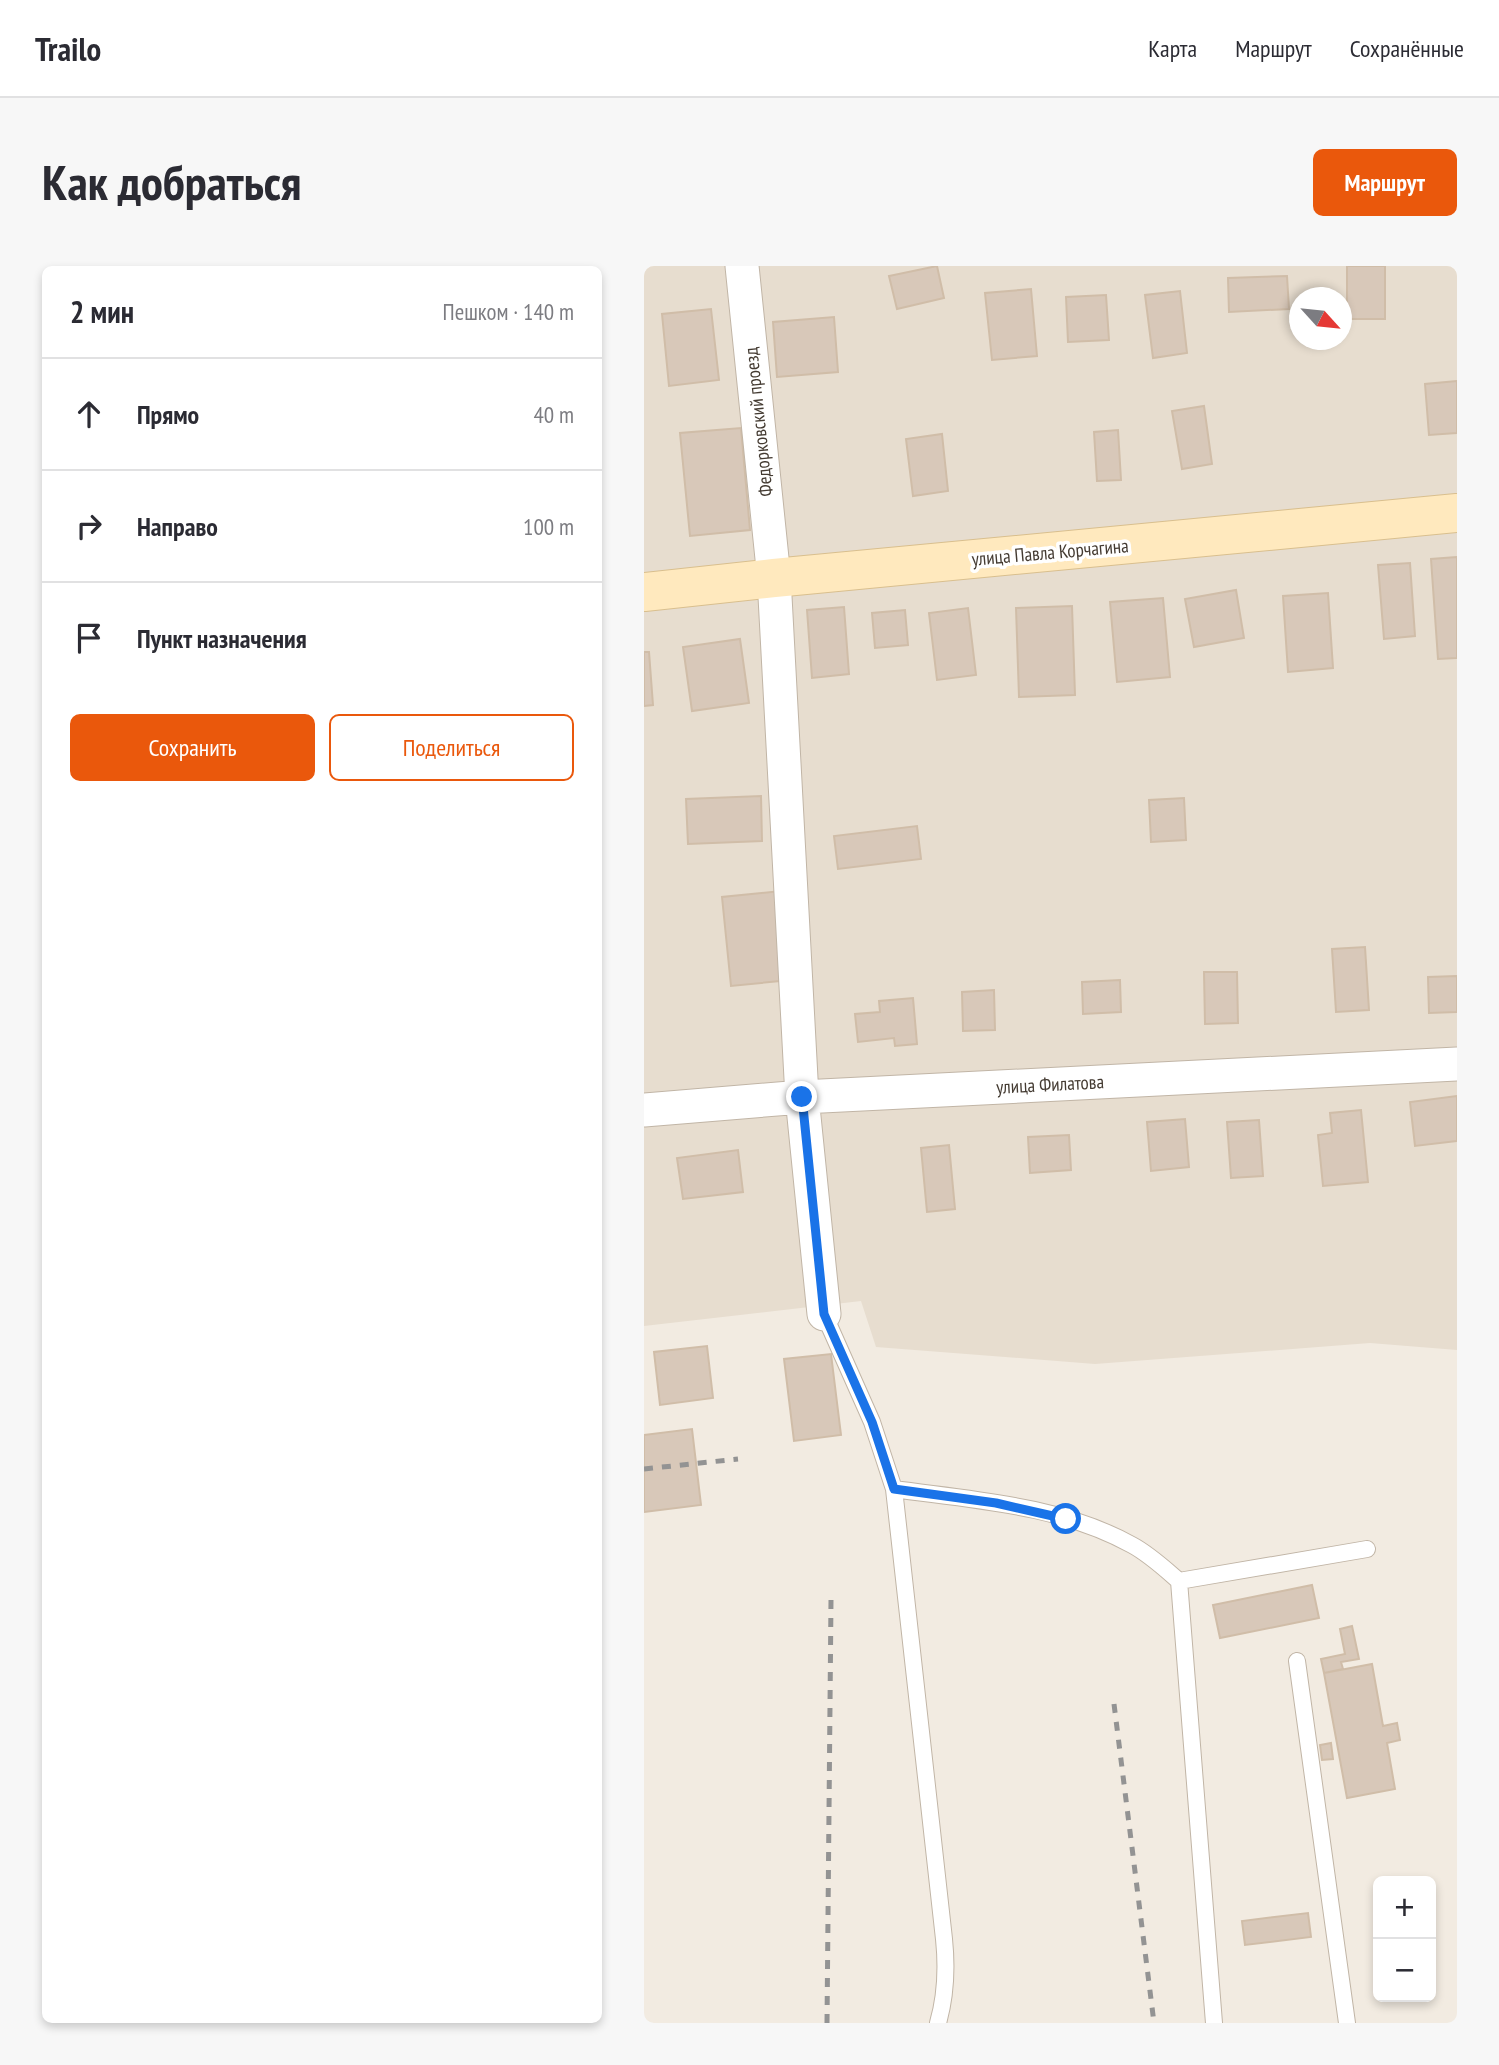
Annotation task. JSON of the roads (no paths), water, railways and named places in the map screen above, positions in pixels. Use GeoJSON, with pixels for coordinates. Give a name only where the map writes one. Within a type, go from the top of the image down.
{"type":"FeatureCollection","features":[{"type":"Feature","properties":{"kind":"main road","name":"улица Павла Корчагина"},"geometry":{"type":"LineString","coordinates":[[644,593],[1457,513]]}},
{"type":"Feature","properties":{"kind":"street","name":"Федорковский проезд"},"geometry":{"type":"LineString","coordinates":[[742,266],[775,578],[802,1097],[824,1314]]}},
{"type":"Feature","properties":{"kind":"street","name":"улица Филатова"},"geometry":{"type":"LineString","coordinates":[[644,1110],[802,1097],[1457,1064]]}},
{"type":"Feature","properties":{"kind":"lane"},"geometry":{"type":"LineString","coordinates":[[824,1314],[872,1422],[894,1489],[947,1970],[937,2023]]}},
{"type":"Feature","properties":{"kind":"lane"},"geometry":{"type":"LineString","coordinates":[[894,1489],[996,1503],[1090,1525],[1135,1546],[1178,1581],[1214,2023]]}},
{"type":"Feature","properties":{"kind":"lane"},"geometry":{"type":"LineString","coordinates":[[1178,1581],[1367,1549]]}},
{"type":"Feature","properties":{"kind":"lane"},"geometry":{"type":"LineString","coordinates":[[1297,1661],[1347,2023]]}},
{"type":"Feature","properties":{"kind":"railway"},"geometry":{"type":"LineString","coordinates":[[644,1469],[738,1459]]}},
{"type":"Feature","properties":{"kind":"railway"},"geometry":{"type":"LineString","coordinates":[[827,2023],[831,1600]]}},
{"type":"Feature","properties":{"kind":"railway"},"geometry":{"type":"LineString","coordinates":[[1114,1704],[1154,2023]]}}]}
